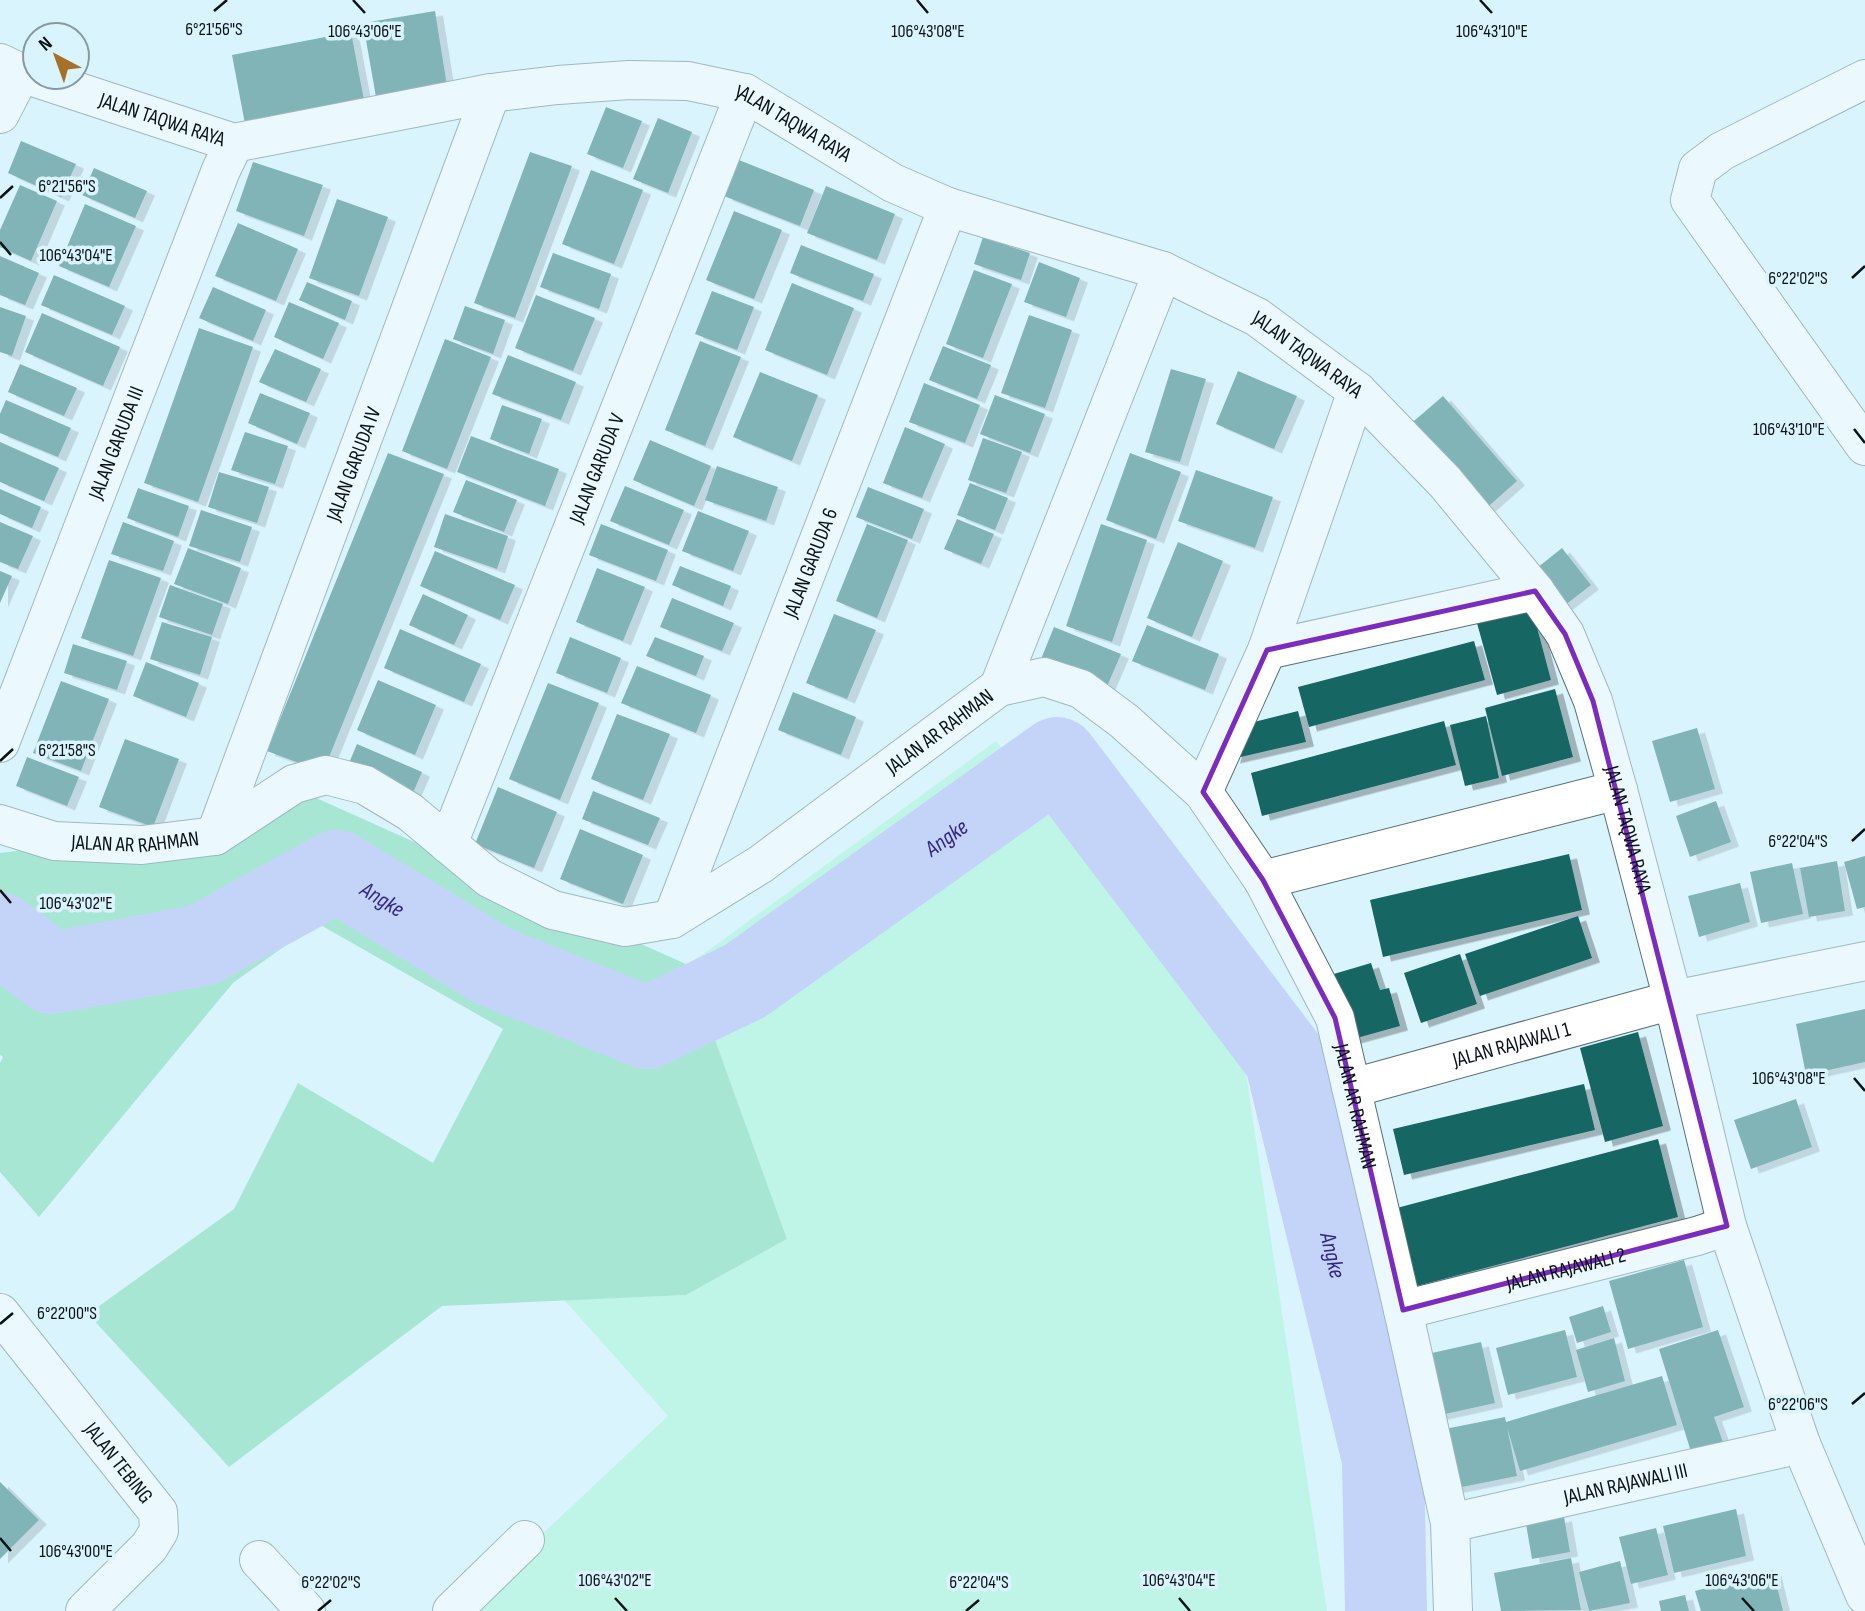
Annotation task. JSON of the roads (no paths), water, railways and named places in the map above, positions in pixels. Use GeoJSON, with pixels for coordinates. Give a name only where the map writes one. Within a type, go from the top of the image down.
{"type":"FeatureCollection","features":[{"type":"Feature","properties":{"kind":"street"},"geometry":{"type":"LineString","coordinates":[[0,114],[10,68]]}},
{"type":"Feature","properties":{"kind":"street","name":"JALAN TAQWA RAYA"},"geometry":{"type":"LineString","coordinates":[[10,68],[234,143],[491,93],[629,80],[688,81],[745,93],[893,183],[948,207],[1163,271],[1257,317],[1357,391],[1445,482],[1535,591],[1565,634],[1593,701],[1618,790],[1727,1226],[1801,1444],[1865,1595]]}},
{"type":"Feature","properties":{"kind":"street"},"geometry":{"type":"LineString","coordinates":[[1865,79],[1722,151],[1698,169],[1690,200],[1865,446]]}},
{"type":"Feature","properties":{"kind":"street","name":"JALAN GARUDA IV"},"geometry":{"type":"LineString","coordinates":[[215,836],[491,93]]}},
{"type":"Feature","properties":{"kind":"street","name":"JALAN GARUDA V"},"geometry":{"type":"LineString","coordinates":[[448,844],[745,93]]}},
{"type":"Feature","properties":{"kind":"street","name":"JALAN GARUDA III"},"geometry":{"type":"LineString","coordinates":[[0,743],[221,170],[234,143]]}},
{"type":"Feature","properties":{"kind":"street","name":"JALAN GARUDA 6"},"geometry":{"type":"LineString","coordinates":[[672,919],[948,207]]}},
{"type":"Feature","properties":{"kind":"street"},"geometry":{"type":"LineString","coordinates":[[999,687],[1163,271]]}},
{"type":"Feature","properties":{"kind":"street"},"geometry":{"type":"LineString","coordinates":[[1203,792],[1267,650],[1357,391]]}},
{"type":"Feature","properties":{"kind":"street"},"geometry":{"type":"LineString","coordinates":[[1267,650],[1535,591]]}},
{"type":"Feature","properties":{"kind":"street","name":"JALAN AR RAHMAN"},"geometry":{"type":"LineString","coordinates":[[0,824],[54,841],[142,845],[215,836],[294,784],[326,775],[365,785],[410,812],[489,878],[553,910],[625,928],[672,919],[761,864],[999,687],[1044,677],[1081,689],[1124,721],[1203,792],[1263,880],[1335,1018],[1404,1310],[1450,1523],[1452,1611]]}},
{"type":"Feature","properties":{"kind":"street"},"geometry":{"type":"LineString","coordinates":[[1263,880],[1618,790]]}},
{"type":"Feature","properties":{"kind":"street","name":"JALAN RAJAWALI 1"},"geometry":{"type":"LineString","coordinates":[[1351,1087],[1672,1000],[1865,961]]}},
{"type":"Feature","properties":{"kind":"street","name":"JALAN RAJAWALI 2"},"geometry":{"type":"LineString","coordinates":[[1404,1310],[1697,1236],[1727,1226]]}},
{"type":"Feature","properties":{"kind":"street","name":"JALAN TEBING"},"geometry":{"type":"LineString","coordinates":[[0,1313],[158,1512],[159,1531],[149,1547],[85,1611]]}},
{"type":"Feature","properties":{"kind":"street","name":"JALAN RAJAWALI III"},"geometry":{"type":"LineString","coordinates":[[1450,1523],[1801,1444]]}},
{"type":"Feature","properties":{"kind":"street"},"geometry":{"type":"LineString","coordinates":[[452,1611],[525,1540]]}},
{"type":"Feature","properties":{"kind":"street"},"geometry":{"type":"LineString","coordinates":[[259,1560],[306,1611]]}},
{"type":"Feature","properties":{"kind":"waterway","name":"Angke"},"geometry":{"type":"LineString","coordinates":[[0,934],[52,973],[202,945],[337,871],[491,965],[647,1028],[745,981],[1057,758],[1285,1058],[1383,1459],[1386,1611]]}}]}
